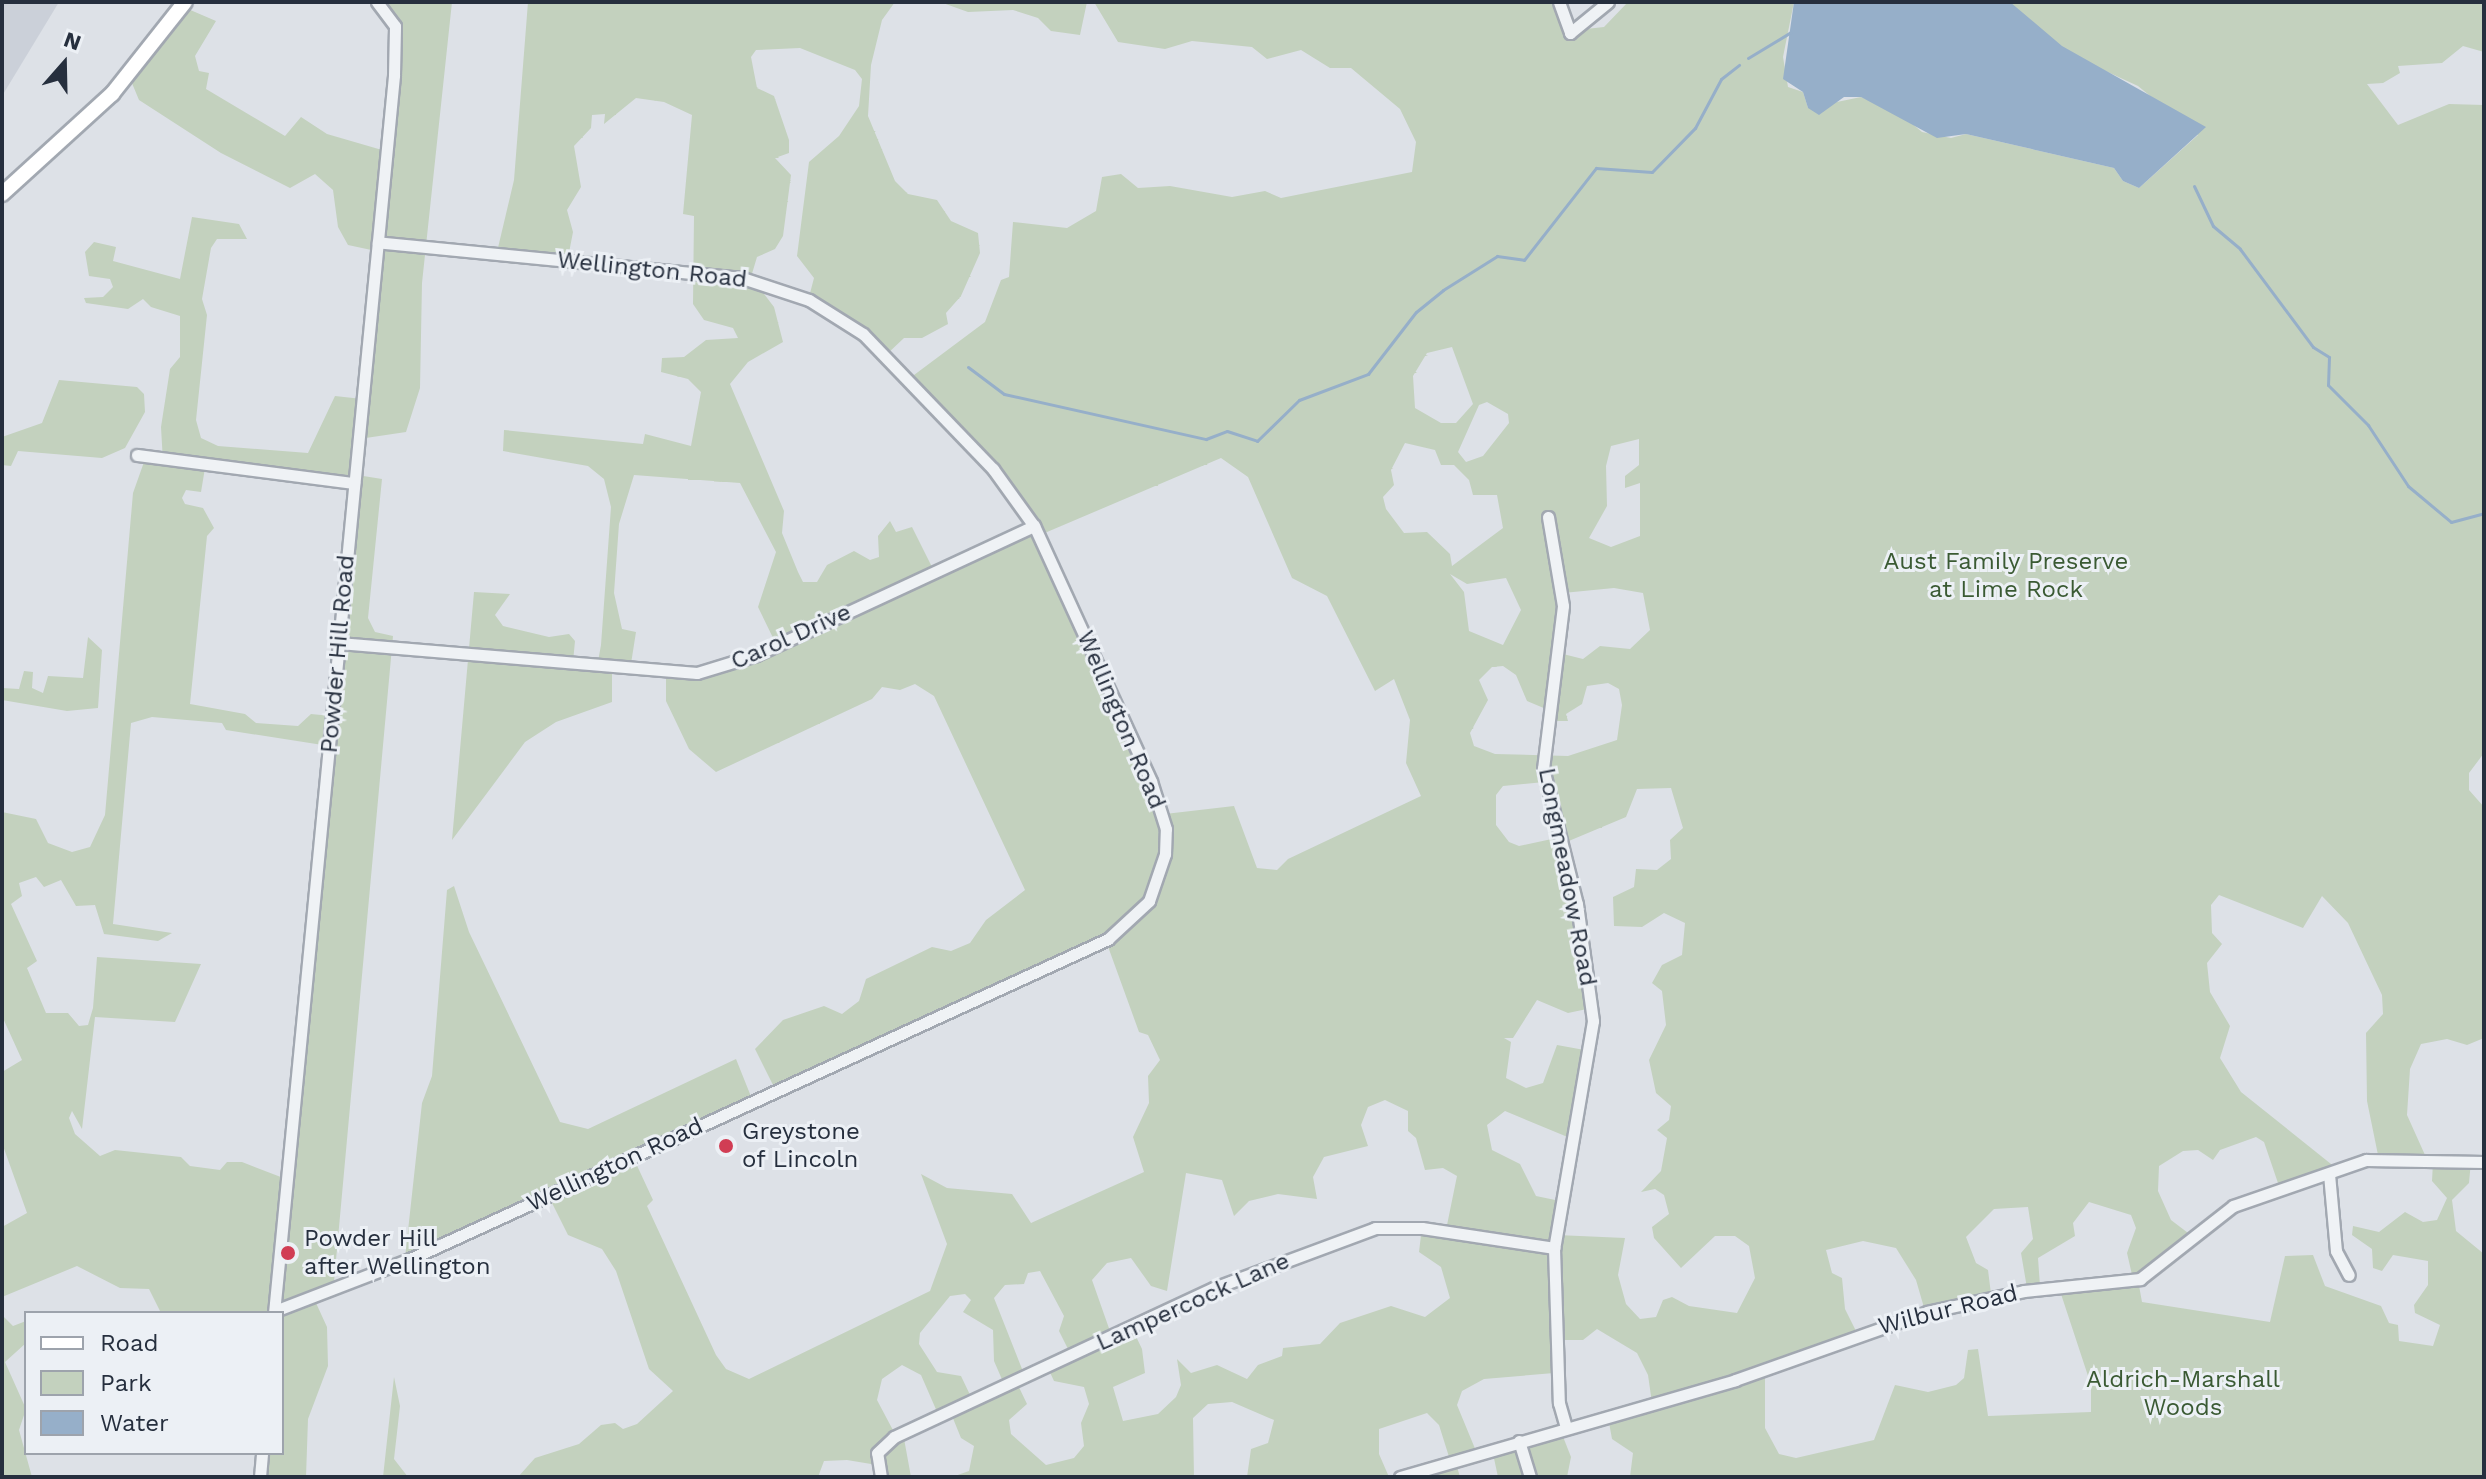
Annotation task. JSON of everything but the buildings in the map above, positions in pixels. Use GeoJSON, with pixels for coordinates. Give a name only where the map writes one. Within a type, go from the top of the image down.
{"type":"FeatureCollection","features":[{"type":"Feature","properties":{"kind":"main road"},"geometry":{"type":"LineString","coordinates":[[2,194],[112,94],[185,2]]}},
{"type":"Feature","properties":{"kind":"street","name":"Powder Hill Road"},"geometry":{"type":"LineString","coordinates":[[274,1311],[396,45],[395,26],[377,2]]}},
{"type":"Feature","properties":{"kind":"street"},"geometry":{"type":"LineString","coordinates":[[1559,2],[1570,33],[1608,2]]}},
{"type":"Feature","properties":{"kind":"street","name":"Wellington Road"},"geometry":{"type":"LineString","coordinates":[[277,1311],[410,1259],[1108,939],[1138,916],[1164,866],[1162,812],[1034,526],[993,469],[906,375],[863,334],[809,300],[742,278],[378,242]]}},
{"type":"Feature","properties":{"kind":"street"},"geometry":{"type":"LineString","coordinates":[[137,455],[354,483]]}},
{"type":"Feature","properties":{"kind":"street","name":"Longmeadow Road"},"geometry":{"type":"LineString","coordinates":[[1548,517],[1563,606],[1543,768],[1577,904],[1593,1021],[1554,1248],[1559,1403],[1566,1427]]}},
{"type":"Feature","properties":{"kind":"street","name":"Carol Drive"},"geometry":{"type":"LineString","coordinates":[[339,643],[697,673],[756,655],[1034,526]]}},
{"type":"Feature","properties":{"kind":"street","name":"Wilbur Road"},"geometry":{"type":"LineString","coordinates":[[1400,1477],[1735,1380],[1927,1312],[2024,1291],[2140,1279],[2233,1206],[2329,1174],[2391,1156],[2484,1162]]}},
{"type":"Feature","properties":{"kind":"street"},"geometry":{"type":"LineString","coordinates":[[2329,1174],[2336,1251],[2349,1275]]}},
{"type":"Feature","properties":{"kind":"street","name":"Lampercock Lane"},"geometry":{"type":"LineString","coordinates":[[881,1477],[877,1453],[894,1437],[1214,1288],[1375,1228],[1422,1228],[1554,1248]]}},
{"type":"Feature","properties":{"kind":"street"},"geometry":{"type":"LineString","coordinates":[[1519,1441],[1530,1477]]}},
{"type":"Feature","properties":{"kind":"street"},"geometry":{"type":"LineString","coordinates":[[260,1477],[262,1455]]}},
{"type":"Feature","properties":{"kind":"shaded area"},"geometry":{"type":"Polygon","coordinates":[[[2,2],[59,2],[2,96],[2,2]]]}},
{"type":"Feature","properties":{"kind":"green space"},"geometry":{"type":"Polygon","coordinates":[[[378,2],[452,2],[422,283],[420,388],[406,432],[359,439],[357,475],[382,479],[368,618],[375,632],[393,636],[333,1293],[316,1303],[327,1327],[328,1366],[308,1419],[306,1477],[260,1477],[262,1455],[284,1455],[284,1311],[160,1311],[149,1289],[120,1288],[77,1266],[2,1297],[2,1227],[27,1213],[2,1143],[2,1072],[22,1060],[2,1016],[2,812],[36,819],[48,843],[72,852],[90,847],[105,815],[133,493],[144,462],[163,462],[161,427],[170,369],[180,357],[180,316],[151,307],[143,299],[128,309],[86,303],[84,298],[103,297],[113,287],[110,279],[89,276],[85,252],[94,242],[116,247],[113,261],[180,279],[192,217],[239,224],[247,239],[217,239],[211,248],[202,299],[207,315],[196,420],[201,438],[218,446],[308,453],[335,396],[362,399],[376,251],[348,245],[338,227],[333,190],[315,174],[290,188],[221,153],[139,100],[129,76],[181,6],[216,21],[195,56],[199,71],[209,73],[206,89],[285,136],[301,117],[327,134],[382,150],[396,41],[378,2]],[[205,468],[201,492],[186,490],[182,498],[185,504],[203,508],[214,528],[207,536],[190,704],[245,714],[256,723],[298,726],[311,714],[331,716],[354,485],[205,468]],[[152,717],[131,723],[113,924],[172,933],[158,941],[104,934],[95,905],[76,906],[61,880],[44,887],[36,877],[19,883],[22,896],[11,904],[37,961],[27,968],[46,1013],[68,1013],[79,1026],[88,1025],[93,1008],[97,957],[201,964],[175,1022],[95,1017],[82,1129],[72,1111],[69,1118],[75,1134],[100,1156],[115,1150],[181,1157],[190,1166],[220,1170],[227,1162],[242,1162],[286,1179],[329,746],[226,730],[222,723],[152,717]]]}},
{"type":"Feature","properties":{"kind":"green space"},"geometry":{"type":"Polygon","coordinates":[[[528,2],[895,2],[882,20],[871,65],[868,116],[895,181],[908,194],[937,200],[951,221],[978,233],[980,253],[961,296],[946,313],[948,324],[922,338],[904,338],[886,355],[809,297],[814,278],[797,256],[809,162],[839,136],[859,106],[862,79],[855,70],[800,48],[756,50],[751,57],[757,88],[774,96],[789,140],[789,153],[775,158],[791,175],[783,236],[775,249],[757,257],[751,277],[774,307],[783,342],[748,362],[730,384],[784,511],[782,533],[798,572],[803,582],[817,582],[827,565],[854,551],[870,560],[879,557],[878,536],[890,521],[896,532],[912,527],[934,571],[1033,525],[910,378],[985,322],[1001,280],[1009,277],[1013,222],[1067,228],[1096,211],[1102,177],[1121,174],[1138,188],[1170,186],[1232,197],[1265,191],[1281,198],[1412,172],[1416,142],[1400,109],[1351,68],[1330,68],[1301,50],[1267,59],[1252,47],[1192,41],[1165,49],[1118,42],[1094,2],[1561,2],[1577,30],[1604,27],[1628,2],[1794,2],[1783,57],[1788,87],[1803,92],[1808,108],[1861,97],[1903,116],[1922,132],[1951,138],[1966,134],[2114,168],[2123,181],[2139,188],[2198,135],[2138,86],[2060,50],[2044,32],[2013,25],[2010,2],[2484,2],[2484,52],[2463,46],[2442,63],[2398,66],[2400,73],[2383,83],[2367,84],[2398,125],[2449,104],[2484,105],[2484,753],[2469,773],[2469,790],[2484,807],[2484,1038],[2467,1045],[2447,1039],[2421,1044],[2410,1069],[2407,1115],[2425,1155],[2378,1155],[2367,1101],[2366,1033],[2383,1014],[2382,995],[2348,923],[2322,896],[2303,928],[2219,895],[2211,905],[2212,933],[2222,944],[2207,963],[2210,992],[2230,1026],[2220,1058],[2241,1092],[2336,1168],[2279,1186],[2264,1142],[2256,1137],[2220,1150],[2213,1160],[2198,1150],[2183,1151],[2159,1166],[2158,1191],[2171,1220],[2192,1236],[2138,1280],[2142,1302],[2270,1322],[2285,1256],[2313,1255],[2325,1286],[2381,1306],[2389,1323],[2398,1325],[2399,1341],[2433,1346],[2440,1325],[2415,1313],[2414,1305],[2428,1285],[2428,1261],[2393,1255],[2382,1271],[2373,1268],[2372,1249],[2352,1235],[2353,1226],[2379,1232],[2405,1212],[2423,1222],[2437,1220],[2447,1198],[2432,1181],[2433,1162],[2471,1161],[2469,1183],[2452,1200],[2456,1231],[2484,1254],[2484,1477],[1630,1477],[1633,1453],[1612,1439],[1608,1417],[1652,1403],[1648,1375],[1637,1353],[1597,1329],[1583,1340],[1554,1340],[1554,1373],[1484,1379],[1462,1391],[1457,1405],[1476,1451],[1455,1460],[1460,1477],[1396,1477],[1450,1460],[1439,1425],[1427,1413],[1379,1429],[1379,1454],[1389,1477],[1247,1477],[1251,1449],[1268,1443],[1274,1420],[1232,1402],[1208,1404],[1193,1418],[1194,1477],[952,1477],[969,1471],[974,1446],[961,1438],[950,1411],[938,1414],[921,1375],[902,1365],[882,1379],[877,1400],[895,1434],[903,1433],[911,1477],[881,1477],[877,1465],[847,1460],[824,1461],[818,1477],[518,1477],[535,1458],[579,1444],[601,1425],[615,1423],[623,1429],[637,1424],[673,1391],[649,1369],[616,1271],[602,1249],[568,1235],[548,1195],[405,1258],[422,1103],[432,1076],[447,890],[454,886],[469,932],[560,1122],[588,1129],[736,1059],[752,1099],[633,1157],[653,1200],[647,1206],[716,1355],[726,1369],[749,1379],[930,1291],[947,1244],[921,1174],[947,1188],[1012,1194],[1031,1223],[1144,1172],[1133,1137],[1149,1103],[1148,1076],[1160,1060],[1148,1035],[1139,1032],[1106,941],[775,1089],[755,1049],[783,1020],[824,1006],[842,1014],[859,1001],[866,979],[932,947],[951,951],[970,943],[986,920],[1025,890],[934,696],[915,684],[900,690],[882,687],[872,699],[716,772],[689,749],[666,701],[666,674],[701,672],[776,644],[758,607],[776,552],[740,483],[634,475],[619,524],[614,593],[622,629],[636,632],[630,670],[612,670],[612,702],[556,722],[525,742],[452,840],[474,592],[510,594],[495,615],[503,626],[549,637],[569,634],[575,641],[573,662],[597,667],[601,645],[611,507],[604,479],[588,466],[503,451],[504,430],[643,444],[645,434],[691,446],[701,392],[688,379],[661,372],[662,358],[684,357],[706,340],[738,338],[733,328],[704,320],[693,304],[694,216],[683,214],[692,115],[664,102],[636,98],[604,124],[605,114],[592,115],[591,128],[574,146],[581,187],[567,210],[573,232],[568,258],[497,252],[514,180],[528,2]],[[1452,347],[1427,353],[1413,376],[1415,408],[1441,423],[1456,423],[1473,404],[1452,347]],[[1487,402],[1479,405],[1458,452],[1466,462],[1483,456],[1509,423],[1508,414],[1487,402]],[[1639,439],[1611,446],[1606,466],[1607,506],[1589,538],[1611,547],[1640,536],[1640,483],[1625,488],[1625,476],[1639,465],[1639,439]],[[1405,443],[1391,470],[1394,485],[1383,497],[1386,509],[1404,533],[1427,532],[1450,554],[1452,566],[1503,528],[1497,495],[1473,495],[1469,480],[1454,465],[1441,465],[1435,450],[1405,443]],[[1221,458],[1040,535],[1165,814],[1234,806],[1257,868],[1277,870],[1288,859],[1421,796],[1406,763],[1410,720],[1394,679],[1375,691],[1327,596],[1292,578],[1248,477],[1221,458]],[[1450,574],[1464,592],[1469,631],[1503,645],[1521,610],[1506,578],[1467,584],[1450,574]],[[1614,588],[1563,593],[1559,653],[1583,659],[1600,646],[1630,649],[1650,630],[1643,593],[1614,588]],[[1503,666],[1492,667],[1479,680],[1488,700],[1470,733],[1474,746],[1495,754],[1568,756],[1617,740],[1622,705],[1619,689],[1608,683],[1587,686],[1582,704],[1566,714],[1568,721],[1545,721],[1546,709],[1527,701],[1516,675],[1503,666]],[[1544,782],[1503,786],[1496,795],[1496,825],[1509,842],[1519,846],[1561,837],[1544,782]],[[1671,788],[1637,789],[1626,817],[1564,843],[1587,1009],[1568,1013],[1537,1000],[1513,1038],[1504,1038],[1511,1042],[1506,1078],[1526,1088],[1543,1083],[1557,1045],[1590,1051],[1570,1138],[1505,1111],[1487,1125],[1492,1150],[1520,1164],[1536,1196],[1560,1201],[1557,1235],[1625,1238],[1618,1275],[1626,1304],[1640,1319],[1656,1317],[1663,1300],[1672,1297],[1689,1306],[1737,1313],[1755,1278],[1749,1246],[1735,1236],[1715,1236],[1681,1268],[1654,1238],[1652,1227],[1669,1214],[1664,1195],[1655,1189],[1641,1192],[1661,1171],[1667,1138],[1657,1130],[1669,1120],[1671,1106],[1656,1093],[1649,1060],[1666,1025],[1662,991],[1652,983],[1662,965],[1682,955],[1685,923],[1664,913],[1642,927],[1614,926],[1613,897],[1634,887],[1636,869],[1657,870],[1671,859],[1670,840],[1683,828],[1671,788]],[[1385,1100],[1368,1107],[1361,1125],[1368,1146],[1324,1157],[1313,1177],[1317,1199],[1278,1194],[1249,1201],[1234,1216],[1222,1180],[1186,1173],[1167,1291],[1151,1286],[1131,1258],[1107,1263],[1092,1280],[1111,1334],[1131,1326],[1142,1349],[1145,1373],[1113,1387],[1123,1421],[1158,1414],[1176,1397],[1181,1385],[1177,1359],[1191,1373],[1217,1365],[1247,1379],[1258,1365],[1282,1356],[1283,1348],[1320,1344],[1340,1323],[1391,1306],[1425,1317],[1450,1298],[1441,1267],[1419,1252],[1422,1227],[1446,1230],[1457,1176],[1443,1168],[1425,1170],[1416,1138],[1408,1131],[1408,1111],[1385,1100]],[[2089,1202],[2073,1223],[2075,1236],[2038,1258],[2040,1286],[2027,1288],[2021,1253],[2033,1239],[2028,1207],[1994,1209],[1966,1237],[1976,1263],[1988,1270],[1991,1294],[1925,1311],[1916,1280],[1896,1248],[1863,1241],[1826,1250],[1832,1273],[1842,1278],[1845,1309],[1856,1331],[1765,1369],[1765,1428],[1779,1454],[1796,1458],[1874,1440],[1895,1385],[1928,1392],[1956,1385],[1964,1378],[1968,1350],[1978,1349],[1988,1416],[2091,1412],[2091,1385],[2061,1294],[2078,1292],[2078,1285],[2133,1279],[2127,1253],[2136,1228],[2131,1215],[2089,1202]],[[1040,1271],[1028,1273],[1024,1284],[1005,1285],[994,1298],[1024,1374],[1016,1381],[1027,1404],[1009,1420],[1011,1434],[1046,1465],[1074,1458],[1084,1446],[1081,1423],[1089,1404],[1084,1387],[1054,1381],[1047,1366],[1070,1353],[1059,1331],[1064,1316],[1040,1271]],[[965,1294],[950,1296],[920,1333],[919,1344],[937,1372],[961,1376],[972,1399],[1004,1384],[994,1361],[993,1330],[963,1312],[971,1300],[965,1294]]]}},
{"type":"Feature","properties":{"kind":"green space"},"geometry":{"type":"Polygon","coordinates":[[[940,2],[1087,2],[1080,35],[1051,31],[1038,18],[1013,10],[968,12],[940,2]]]}},
{"type":"Feature","properties":{"kind":"green space"},"geometry":{"type":"Polygon","coordinates":[[[59,380],[137,387],[144,394],[145,412],[125,448],[102,458],[18,451],[11,466],[2,465],[2,437],[42,423],[59,380]]]}},
{"type":"Feature","properties":{"kind":"green space"},"geometry":{"type":"Polygon","coordinates":[[[88,637],[102,650],[98,708],[67,711],[2,700],[2,688],[19,689],[24,671],[33,672],[32,688],[43,693],[48,676],[83,678],[88,637]]]}},
{"type":"Feature","properties":{"kind":"green space"},"geometry":{"type":"Polygon","coordinates":[[[2,1315],[13,1326],[24,1322],[24,1345],[5,1362],[24,1405],[19,1430],[32,1477],[2,1477],[2,1315]]]}},
{"type":"Feature","properties":{"kind":"green space"},"geometry":{"type":"Polygon","coordinates":[[[394,1377],[400,1406],[394,1459],[408,1477],[383,1477],[394,1377]]]}},
{"type":"Feature","properties":{"kind":"green space"},"geometry":{"type":"Polygon","coordinates":[[[1560,1429],[1571,1457],[1567,1477],[1498,1477],[1492,1449],[1560,1429]]]}},
{"type":"Feature","properties":{"kind":"water"},"geometry":{"type":"Polygon","coordinates":[[[1794,2],[2010,2],[2062,46],[2206,127],[2139,188],[2123,181],[2114,168],[1966,134],[1937,138],[1861,97],[1844,97],[1819,115],[1808,108],[1803,92],[1783,79],[1794,2]]]}},
{"type":"Feature","properties":{"kind":"waterway"},"geometry":{"type":"LineString","coordinates":[[1748,58],[1791,32]]}},
{"type":"Feature","properties":{"kind":"waterway"},"geometry":{"type":"LineString","coordinates":[[968,367],[1004,394],[1206,439],[1227,431],[1257,441],[1299,400],[1368,374],[1416,312],[1443,290],[1497,256],[1524,260],[1596,168],[1652,172],[1695,128],[1721,79],[1739,65]]}},
{"type":"Feature","properties":{"kind":"waterway"},"geometry":{"type":"LineString","coordinates":[[2194,186],[2213,226],[2240,249],[2313,347],[2329,357],[2328,385],[2368,425],[2408,486],[2451,522],[2484,513]]}},
{"type":"Feature","properties":{"kind":"place","name":"Greystone of Lincoln"},"geometry":{"type":"Point","coordinates":[726,1146]}},
{"type":"Feature","properties":{"kind":"place","name":"Powder Hill after Wellington"},"geometry":{"type":"Point","coordinates":[288,1253]}},
{"type":"Feature","properties":{"kind":"park label","name":"Aust Family Preserve at Lime Rock"},"geometry":{"type":"Point","coordinates":[2006,576]}},
{"type":"Feature","properties":{"kind":"park label","name":"Aldrich-Marshall Woods"},"geometry":{"type":"Point","coordinates":[2183,1394]}}]}
